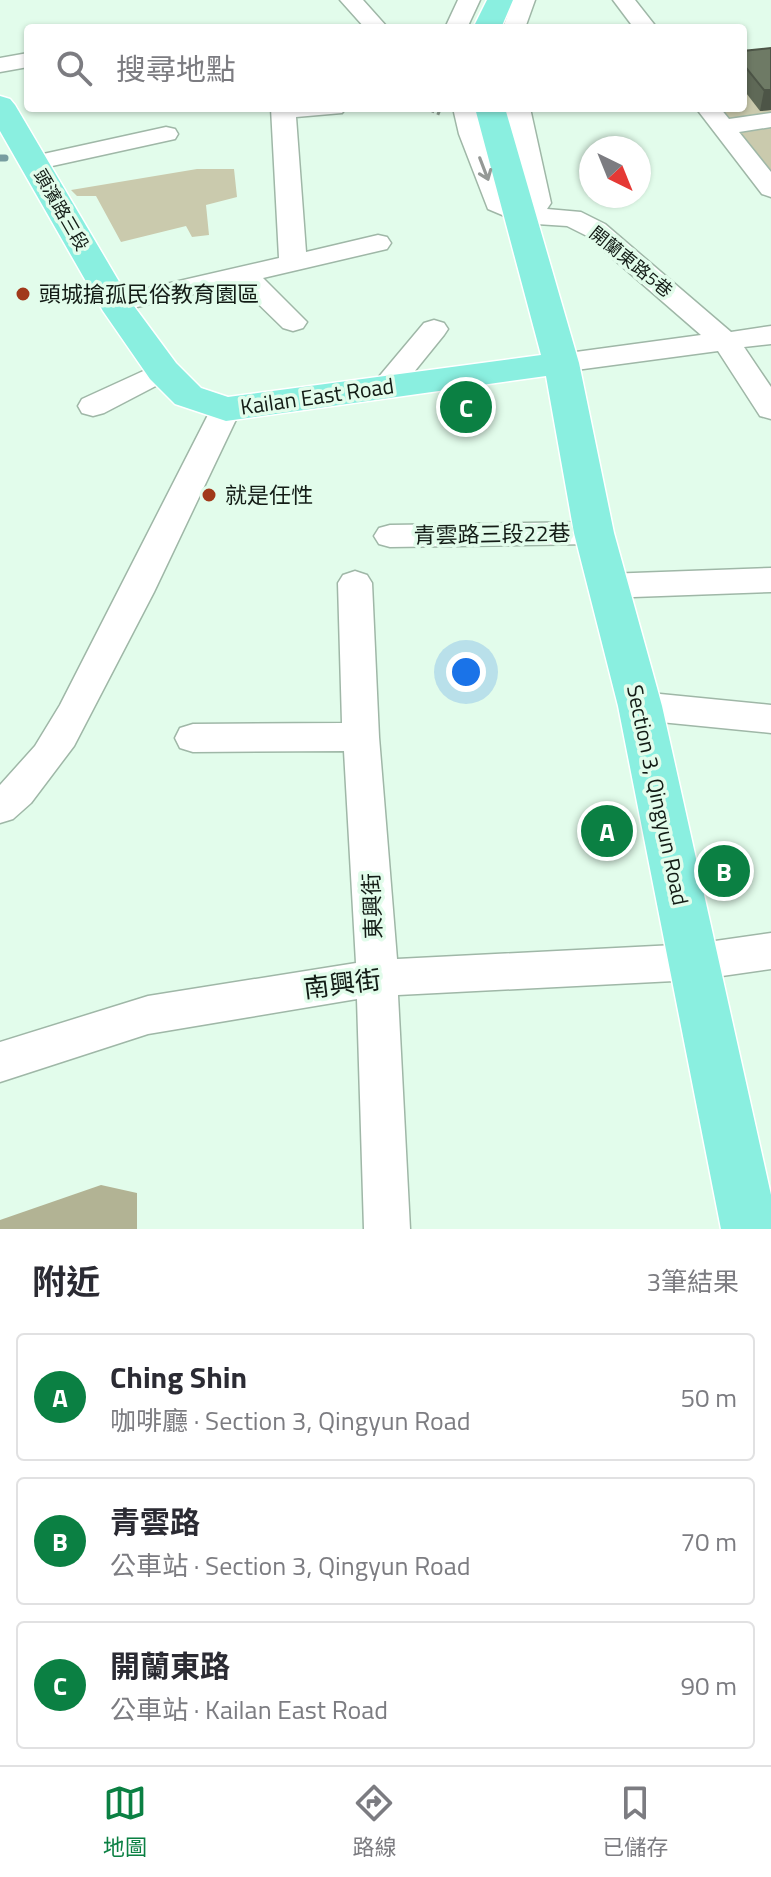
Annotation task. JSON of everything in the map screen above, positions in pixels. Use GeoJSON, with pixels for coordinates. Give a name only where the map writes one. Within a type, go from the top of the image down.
{"type":"FeatureCollection","features":[{"type":"Feature","properties":{"kind":"main road"},"geometry":{"type":"LineString","coordinates":[[489,24],[500,0]]}},
{"type":"Feature","properties":{"kind":"main road","name":"頭濱路三段"},"geometry":{"type":"LineString","coordinates":[[0,105],[115,304],[163,371],[188,396],[226,409]]}},
{"type":"Feature","properties":{"kind":"main road","name":"Section 3, Qingyun Road"},"geometry":{"type":"LineString","coordinates":[[491,112],[561,363],[606,586],[640,706],[750,1229]]}},
{"type":"Feature","properties":{"kind":"main road","name":"Kailan East Road"},"geometry":{"type":"LineString","coordinates":[[226,409],[561,363]]}},
{"type":"Feature","properties":{"kind":"street"},"geometry":{"type":"LineString","coordinates":[[351,0],[373,24]]}},
{"type":"Feature","properties":{"kind":"street"},"geometry":{"type":"LineString","coordinates":[[458,24],[469,0]]}},
{"type":"Feature","properties":{"kind":"street"},"geometry":{"type":"LineString","coordinates":[[515,24],[524,0]]}},
{"type":"Feature","properties":{"kind":"street"},"geometry":{"type":"LineString","coordinates":[[624,0],[643,24]]}},
{"type":"Feature","properties":{"kind":"street"},"geometry":{"type":"LineString","coordinates":[[0,65],[24,61]]}},
{"type":"Feature","properties":{"kind":"street"},"geometry":{"type":"LineString","coordinates":[[283,112],[293,261]]}},
{"type":"Feature","properties":{"kind":"street"},"geometry":{"type":"LineString","coordinates":[[447,112],[471,134]]}},
{"type":"Feature","properties":{"kind":"street"},"geometry":{"type":"LineString","coordinates":[[466,112],[497,204],[538,203],[519,112]]}},
{"type":"Feature","properties":{"kind":"street"},"geometry":{"type":"LineString","coordinates":[[716,118],[771,120]]}},
{"type":"Feature","properties":{"kind":"street"},"geometry":{"type":"LineString","coordinates":[[716,118],[771,189]]}},
{"type":"Feature","properties":{"kind":"street"},"geometry":{"type":"LineString","coordinates":[[34,163],[166,134]]}},
{"type":"Feature","properties":{"kind":"street","name":"開蘭東路5巷"},"geometry":{"type":"LineString","coordinates":[[516,202],[572,218],[596,230],[726,342],[771,409]]}},
{"type":"Feature","properties":{"kind":"street"},"geometry":{"type":"LineString","coordinates":[[115,304],[378,243]]}},
{"type":"Feature","properties":{"kind":"street"},"geometry":{"type":"LineString","coordinates":[[242,273],[293,322]]}},
{"type":"Feature","properties":{"kind":"street"},"geometry":{"type":"LineString","coordinates":[[387,386],[434,329]]}},
{"type":"Feature","properties":{"kind":"street","name":"Kailan East Road"},"geometry":{"type":"LineString","coordinates":[[561,363],[771,335]]}},
{"type":"Feature","properties":{"kind":"street"},"geometry":{"type":"LineString","coordinates":[[93,406],[163,371]]}},
{"type":"Feature","properties":{"kind":"street","name":"Kailan East Road"},"geometry":{"type":"LineString","coordinates":[[0,808],[23,790],[63,734],[157,555],[226,409]]}},
{"type":"Feature","properties":{"kind":"street","name":"青雲路三段22巷"},"geometry":{"type":"LineString","coordinates":[[390,536],[594,533]]}},
{"type":"Feature","properties":{"kind":"street"},"geometry":{"type":"LineString","coordinates":[[606,586],[771,580]]}},
{"type":"Feature","properties":{"kind":"street","name":"東興街"},"geometry":{"type":"LineString","coordinates":[[355,583],[361,737],[373,882],[374,978],[387,1229]]}},
{"type":"Feature","properties":{"kind":"street"},"geometry":{"type":"LineString","coordinates":[[640,706],[771,719]]}},
{"type":"Feature","properties":{"kind":"street"},"geometry":{"type":"LineString","coordinates":[[193,738],[361,737]]}},
{"type":"Feature","properties":{"kind":"street","name":"南興街"},"geometry":{"type":"LineString","coordinates":[[0,1062],[148,1015],[374,978],[694,962],[771,951]]}},
{"type":"Feature","properties":{"kind":"green space"},"geometry":{"type":"Polygon","coordinates":[[[771,55],[771,171],[722,112],[747,112],[747,63],[771,55]]]}},
{"type":"Feature","properties":{"kind":"green space"},"geometry":{"type":"Polygon","coordinates":[[[197,169],[234,169],[237,197],[206,205],[209,235],[192,237],[186,226],[121,242],[96,196],[77,196],[71,190],[197,169]]]}},
{"type":"Feature","properties":{"kind":"green space"},"geometry":{"type":"Polygon","coordinates":[[[101,1185],[137,1193],[137,1229],[0,1229],[0,1220],[101,1185]]]}},
{"type":"Feature","properties":{"kind":"building"},"geometry":{"type":"Polygon","coordinates":[[[771,48],[771,90],[764,90],[747,69],[747,51],[771,48]]]}},
{"type":"Feature","properties":{"kind":"waterway"},"geometry":{"type":"LineString","coordinates":[[0,158],[5,158]]}},
{"type":"Feature","properties":{"kind":"place","name":"頭城搶孤民俗教育園區"},"geometry":{"type":"Point","coordinates":[23,294]}},
{"type":"Feature","properties":{"kind":"place","name":"開蘭東路"},"geometry":{"type":"Point","coordinates":[466,407]}},
{"type":"Feature","properties":{"kind":"place","name":"就是任性"},"geometry":{"type":"Point","coordinates":[209,495]}},
{"type":"Feature","properties":{"kind":"place","name":"Ching Shin"},"geometry":{"type":"Point","coordinates":[607,831]}},
{"type":"Feature","properties":{"kind":"place","name":"青雲路"},"geometry":{"type":"Point","coordinates":[724,871]}}]}
